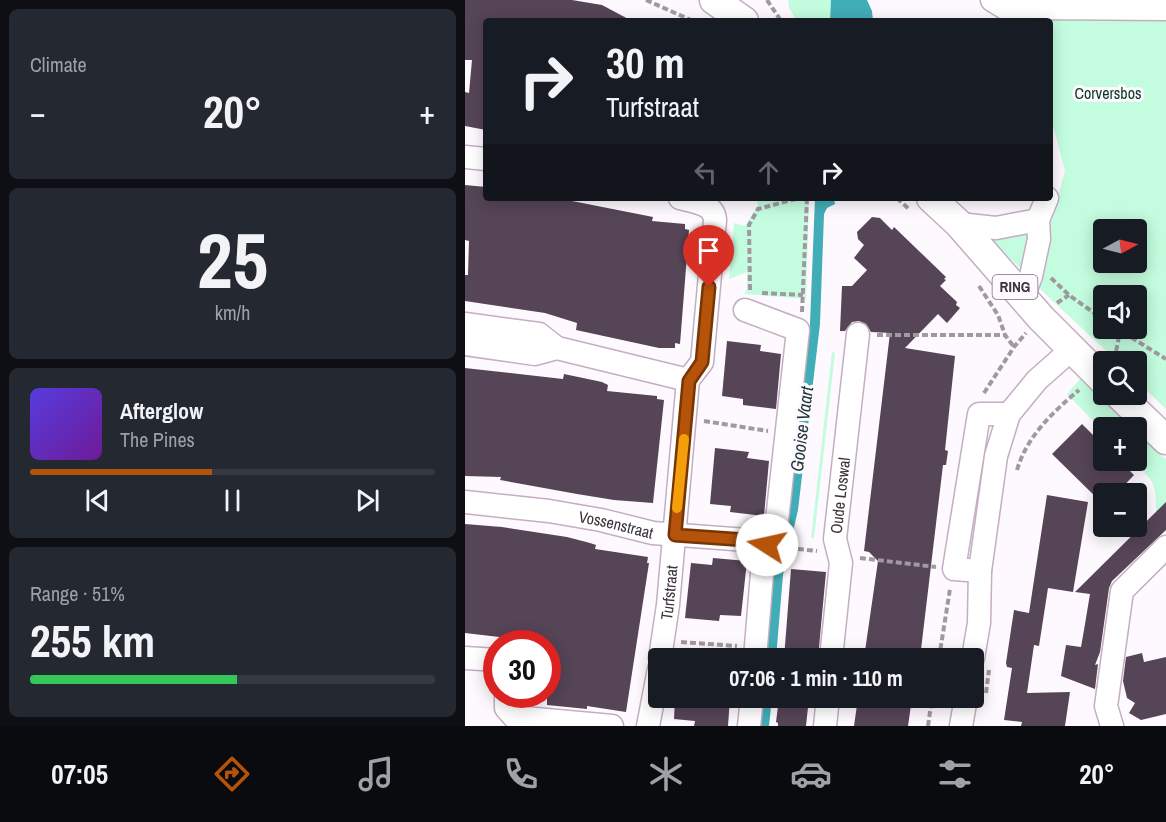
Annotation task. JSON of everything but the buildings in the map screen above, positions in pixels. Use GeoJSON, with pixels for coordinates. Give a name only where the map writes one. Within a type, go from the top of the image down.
{"type":"FeatureCollection","features":[{"type":"Feature","properties":{"kind":"main road","name":"RING"},"geometry":{"type":"LineString","coordinates":[[923,206],[959,224],[1072,350],[1093,382]]}},
{"type":"Feature","properties":{"kind":"main road"},"geometry":{"type":"LineString","coordinates":[[1129,405],[1166,440]]}},
{"type":"Feature","properties":{"kind":"street"},"geometry":{"type":"LineString","coordinates":[[1006,11],[1049,8],[1166,9]]}},
{"type":"Feature","properties":{"kind":"street"},"geometry":{"type":"LineString","coordinates":[[465,157],[483,159]]}},
{"type":"Feature","properties":{"kind":"street","name":"Turfstraat"},"geometry":{"type":"LineString","coordinates":[[662,648],[668,605],[689,381],[702,362],[715,220],[713,210],[691,201]]}},
{"type":"Feature","properties":{"kind":"street"},"geometry":{"type":"LineString","coordinates":[[1023,297],[1031,276],[1039,239],[1038,220],[1046,201]]}},
{"type":"Feature","properties":{"kind":"street"},"geometry":{"type":"LineString","coordinates":[[959,224],[996,228],[1038,220]]}},
{"type":"Feature","properties":{"kind":"street"},"geometry":{"type":"LineString","coordinates":[[745,310],[798,330],[777,520],[763,561],[756,648]]}},
{"type":"Feature","properties":{"kind":"street"},"geometry":{"type":"LineString","coordinates":[[465,324],[539,334],[557,348],[689,381]]}},
{"type":"Feature","properties":{"kind":"street","name":"Oude Loswal"},"geometry":{"type":"LineString","coordinates":[[832,648],[841,563],[835,539],[858,334]]}},
{"type":"Feature","properties":{"kind":"street"},"geometry":{"type":"LineString","coordinates":[[465,344],[535,354],[557,348]]}},
{"type":"Feature","properties":{"kind":"street"},"geometry":{"type":"LineString","coordinates":[[980,648],[980,571],[996,456],[1009,414],[1037,380],[1072,350]]}},
{"type":"Feature","properties":{"kind":"street"},"geometry":{"type":"LineString","coordinates":[[980,571],[954,569],[979,414],[1009,414]]}},
{"type":"Feature","properties":{"kind":"street","name":"Vossenstraat"},"geometry":{"type":"LineString","coordinates":[[465,502],[549,511],[601,520],[653,533],[760,541],[767,545]]}},
{"type":"Feature","properties":{"kind":"street"},"geometry":{"type":"LineString","coordinates":[[1112,726],[1106,706],[1122,591],[1166,547]]}},
{"type":"Feature","properties":{"kind":"street"},"geometry":{"type":"LineString","coordinates":[[465,658],[483,659]]}},
{"type":"Feature","properties":{"kind":"street"},"geometry":{"type":"LineString","coordinates":[[506,708],[514,717],[612,726]]}},
{"type":"Feature","properties":{"kind":"street"},"geometry":{"type":"LineString","coordinates":[[648,726],[651,708]]}},
{"type":"Feature","properties":{"kind":"street"},"geometry":{"type":"LineString","coordinates":[[749,726],[751,708]]}},
{"type":"Feature","properties":{"kind":"street"},"geometry":{"type":"LineString","coordinates":[[825,726],[827,708]]}},
{"type":"Feature","properties":{"kind":"street"},"geometry":{"type":"LineString","coordinates":[[961,726],[971,708]]}},
{"type":"Feature","properties":{"kind":"path"},"geometry":{"type":"LineString","coordinates":[[646,0],[660,2],[688,18]]}},
{"type":"Feature","properties":{"kind":"path"},"geometry":{"type":"LineString","coordinates":[[767,0],[779,18]]}},
{"type":"Feature","properties":{"kind":"path"},"geometry":{"type":"LineString","coordinates":[[788,201],[758,209],[749,225],[750,292],[803,295],[807,201]]}},
{"type":"Feature","properties":{"kind":"path"},"geometry":{"type":"LineString","coordinates":[[907,201],[923,206]]}},
{"type":"Feature","properties":{"kind":"path"},"geometry":{"type":"LineString","coordinates":[[974,278],[1014,347],[985,391],[979,414]]}},
{"type":"Feature","properties":{"kind":"path"},"geometry":{"type":"LineString","coordinates":[[1069,295],[1093,312]]}},
{"type":"Feature","properties":{"kind":"path"},"geometry":{"type":"LineString","coordinates":[[858,334],[1005,335]]}},
{"type":"Feature","properties":{"kind":"path"},"geometry":{"type":"LineString","coordinates":[[1133,339],[1166,359]]}},
{"type":"Feature","properties":{"kind":"path"},"geometry":{"type":"LineString","coordinates":[[1016,478],[1027,445],[1053,412],[1093,384]]}},
{"type":"Feature","properties":{"kind":"path"},"geometry":{"type":"LineString","coordinates":[[686,420],[714,422],[758,430]]}},
{"type":"Feature","properties":{"kind":"path"},"geometry":{"type":"LineString","coordinates":[[839,552],[847,556],[954,569],[941,648]]}},
{"type":"Feature","properties":{"kind":"path"},"geometry":{"type":"LineString","coordinates":[[707,643],[726,645]]}},
{"type":"Feature","properties":{"kind":"path"},"geometry":{"type":"LineString","coordinates":[[928,726],[931,708]]}},
{"type":"Feature","properties":{"kind":"green space"},"geometry":{"type":"Polygon","coordinates":[[[788,0],[831,0],[830,18],[795,18],[789,8],[788,0]]]}},
{"type":"Feature","properties":{"kind":"green space","name":"Corversbos"},"geometry":{"type":"Polygon","coordinates":[[[1166,0],[1166,409],[1147,391],[1147,351],[1106,351],[1093,339],[1147,339],[1147,285],[1093,285],[1093,339],[1039,288],[1046,239],[1065,171],[1053,125],[1053,18],[1031,18],[1030,12],[1166,0]]]}},
{"type":"Feature","properties":{"kind":"green space"},"geometry":{"type":"Polygon","coordinates":[[[757,201],[809,201],[806,299],[744,294],[747,289],[747,272],[729,279],[734,223],[745,226],[758,205],[757,201]]]}},
{"type":"Feature","properties":{"kind":"green space"},"geometry":{"type":"Polygon","coordinates":[[[1031,227],[1023,265],[1019,267],[993,241],[1031,227]]]}},
{"type":"Feature","properties":{"kind":"green space"},"geometry":{"type":"Polygon","coordinates":[[[832,352],[835,353],[814,538],[811,538],[832,352]]]}},
{"type":"Feature","properties":{"kind":"green space"},"geometry":{"type":"Polygon","coordinates":[[[1080,379],[1093,391],[1093,405],[1108,405],[1120,417],[1093,417],[1093,421],[1067,394],[1080,379]]]}},
{"type":"Feature","properties":{"kind":"green space"},"geometry":{"type":"Polygon","coordinates":[[[1147,442],[1166,459],[1166,506],[1156,515],[1155,489],[1143,471],[1147,471],[1147,442]]]}},
{"type":"Feature","properties":{"kind":"water"},"geometry":{"type":"Polygon","coordinates":[[[831,0],[867,0],[873,18],[830,18],[831,0]]]}},
{"type":"Feature","properties":{"kind":"water","name":"Gooise Vaart"},"geometry":{"type":"Polygon","coordinates":[[[815,201],[834,201],[835,204],[827,208],[824,214],[820,324],[798,510],[783,575],[777,648],[767,648],[773,570],[788,509],[810,324],[815,201]]]}},
{"type":"Feature","properties":{"kind":"water"},"geometry":{"type":"Polygon","coordinates":[[[761,708],[771,708],[769,726],[759,726],[761,708]]]}},
{"type":"Feature","properties":{"kind":"slow traffic"},"geometry":{"type":"LineString","coordinates":[[677,508],[684,439]]}},
{"type":"Feature","properties":{"kind":"route"},"geometry":{"type":"LineString","coordinates":[[709,287],[702,362],[689,381],[675,535],[760,541],[767,545]]}}]}
